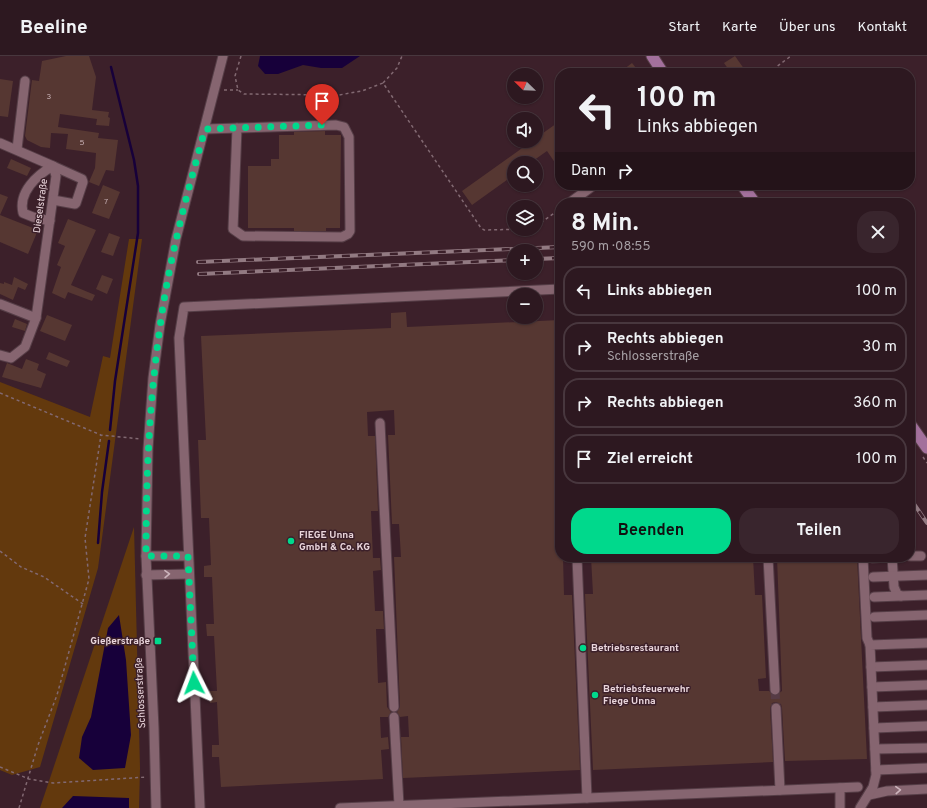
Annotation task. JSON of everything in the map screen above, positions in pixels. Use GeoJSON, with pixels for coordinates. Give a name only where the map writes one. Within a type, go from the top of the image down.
{"type":"FeatureCollection","features":[{"type":"Feature","properties":{"kind":"main road"},"geometry":{"type":"LineString","coordinates":[[652,56],[660,68]]}},
{"type":"Feature","properties":{"kind":"main road"},"geometry":{"type":"LineString","coordinates":[[915,430],[925,441]]}},
{"type":"Feature","properties":{"kind":"street","name":"Schlosserstraße"},"geometry":{"type":"LineString","coordinates":[[156,808],[154,728],[146,575],[148,448],[153,378],[160,325],[176,239],[223,56]]}},
{"type":"Feature","properties":{"kind":"street"},"geometry":{"type":"LineString","coordinates":[[16,149],[25,81]]}},
{"type":"Feature","properties":{"kind":"street"},"geometry":{"type":"LineString","coordinates":[[205,129],[237,128],[336,125],[344,127],[349,137],[348,234],[342,238],[243,236],[235,231],[233,229],[237,128]]}},
{"type":"Feature","properties":{"kind":"street","name":"Dieselstraße"},"geometry":{"type":"LineString","coordinates":[[0,143],[53,166],[56,176],[36,318],[25,347],[10,358],[0,355]]}},
{"type":"Feature","properties":{"kind":"street"},"geometry":{"type":"LineString","coordinates":[[50,221],[23,213],[22,207],[28,188],[42,172],[53,166],[82,178],[83,182],[75,204],[53,200]]}},
{"type":"Feature","properties":{"kind":"street"},"geometry":{"type":"LineString","coordinates":[[576,198],[587,190]]}},
{"type":"Feature","properties":{"kind":"street"},"geometry":{"type":"LineString","coordinates":[[200,808],[179,338],[184,307],[555,289]]}},
{"type":"Feature","properties":{"kind":"street"},"geometry":{"type":"LineString","coordinates":[[0,304],[36,318]]}},
{"type":"Feature","properties":{"kind":"street"},"geometry":{"type":"LineString","coordinates":[[380,423],[394,707]]}},
{"type":"Feature","properties":{"kind":"street"},"geometry":{"type":"LineString","coordinates":[[146,556],[188,556]]}},
{"type":"Feature","properties":{"kind":"street"},"geometry":{"type":"LineString","coordinates":[[915,556],[921,556]]}},
{"type":"Feature","properties":{"kind":"street"},"geometry":{"type":"LineString","coordinates":[[577,562],[587,798]]}},
{"type":"Feature","properties":{"kind":"street"},"geometry":{"type":"LineString","coordinates":[[768,562],[774,690]]}},
{"type":"Feature","properties":{"kind":"street"},"geometry":{"type":"LineString","coordinates":[[860,808],[869,795],[875,781],[876,770],[870,645],[867,638],[867,562]]}},
{"type":"Feature","properties":{"kind":"street"},"geometry":{"type":"LineString","coordinates":[[891,562],[894,591],[901,596]]}},
{"type":"Feature","properties":{"kind":"street"},"geometry":{"type":"LineString","coordinates":[[146,575],[189,574]]}},
{"type":"Feature","properties":{"kind":"street"},"geometry":{"type":"LineString","coordinates":[[873,577],[927,574]]}},
{"type":"Feature","properties":{"kind":"street"},"geometry":{"type":"LineString","coordinates":[[874,597],[927,595]]}},
{"type":"Feature","properties":{"kind":"street"},"geometry":{"type":"LineString","coordinates":[[874,617],[927,615]]}},
{"type":"Feature","properties":{"kind":"street"},"geometry":{"type":"LineString","coordinates":[[870,645],[927,643]]}},
{"type":"Feature","properties":{"kind":"street"},"geometry":{"type":"LineString","coordinates":[[871,667],[927,664]]}},
{"type":"Feature","properties":{"kind":"street"},"geometry":{"type":"LineString","coordinates":[[872,687],[927,685]]}},
{"type":"Feature","properties":{"kind":"street"},"geometry":{"type":"LineString","coordinates":[[873,707],[927,705]]}},
{"type":"Feature","properties":{"kind":"street"},"geometry":{"type":"LineString","coordinates":[[776,708],[780,790]]}},
{"type":"Feature","properties":{"kind":"street"},"geometry":{"type":"LineString","coordinates":[[394,717],[399,805]]}},
{"type":"Feature","properties":{"kind":"street"},"geometry":{"type":"LineString","coordinates":[[874,728],[927,726]]}},
{"type":"Feature","properties":{"kind":"street"},"geometry":{"type":"LineString","coordinates":[[875,749],[927,748]]}},
{"type":"Feature","properties":{"kind":"street"},"geometry":{"type":"LineString","coordinates":[[876,770],[927,768]]}},
{"type":"Feature","properties":{"kind":"street"},"geometry":{"type":"LineString","coordinates":[[340,808],[399,805],[475,805],[587,798],[858,787]]}},
{"type":"Feature","properties":{"kind":"street"},"geometry":{"type":"LineString","coordinates":[[840,788],[840,808]]}},
{"type":"Feature","properties":{"kind":"street"},"geometry":{"type":"LineString","coordinates":[[869,795],[887,791],[927,789]]}},
{"type":"Feature","properties":{"kind":"path"},"geometry":{"type":"LineString","coordinates":[[238,90],[235,76],[241,56]]}},
{"type":"Feature","properties":{"kind":"path"},"geometry":{"type":"LineString","coordinates":[[215,90],[238,90],[244,94],[339,95],[362,91],[384,83],[397,68],[402,56]]}},
{"type":"Feature","properties":{"kind":"path"},"geometry":{"type":"LineString","coordinates":[[775,68],[791,56]]}},
{"type":"Feature","properties":{"kind":"path"},"geometry":{"type":"LineString","coordinates":[[384,83],[481,228],[484,230],[507,230]]}},
{"type":"Feature","properties":{"kind":"path"},"geometry":{"type":"LineString","coordinates":[[543,221],[555,213]]}},
{"type":"Feature","properties":{"kind":"path"},"geometry":{"type":"LineString","coordinates":[[0,393],[101,434],[141,439]]}},
{"type":"Feature","properties":{"kind":"path"},"geometry":{"type":"LineString","coordinates":[[19,808],[30,779],[38,745],[57,695],[89,579],[85,538],[101,434]]}},
{"type":"Feature","properties":{"kind":"path"},"geometry":{"type":"LineString","coordinates":[[0,551],[21,567],[44,576],[83,604]]}},
{"type":"Feature","properties":{"kind":"path"},"geometry":{"type":"LineString","coordinates":[[0,767],[30,779],[53,783],[147,778]]}},
{"type":"Feature","properties":{"kind":"shaded area"},"geometry":{"type":"Polygon","coordinates":[[[260,56],[360,56],[342,68],[321,68],[303,65],[278,74],[265,74],[258,66],[260,56]]]}},
{"type":"Feature","properties":{"kind":"shaded area"},"geometry":{"type":"Polygon","coordinates":[[[129,239],[142,239],[98,568],[40,767],[12,775],[0,770],[0,382],[90,417],[103,356],[110,358],[129,239]]]}},
{"type":"Feature","properties":{"kind":"shaded area"},"geometry":{"type":"Polygon","coordinates":[[[134,527],[140,768],[139,808],[40,808],[134,527]]]}},
{"type":"Feature","properties":{"kind":"shaded area"},"geometry":{"type":"Polygon","coordinates":[[[119,615],[126,660],[131,735],[125,768],[93,770],[79,758],[82,737],[91,717],[108,628],[119,615]]]}},
{"type":"Feature","properties":{"kind":"shaded area"},"geometry":{"type":"Polygon","coordinates":[[[73,796],[129,798],[129,808],[62,808],[73,796]]]}},
{"type":"Feature","properties":{"kind":"building"},"geometry":{"type":"Polygon","coordinates":[[[66,56],[89,56],[96,77],[92,110],[109,112],[108,117],[110,118],[109,126],[96,125],[97,119],[60,114],[58,127],[99,133],[98,138],[118,140],[114,171],[106,170],[99,186],[89,182],[95,168],[96,153],[66,149],[68,134],[51,133],[50,148],[41,147],[27,140],[25,136],[32,80],[39,81],[42,61],[66,56]]]}},
{"type":"Feature","properties":{"kind":"building"},"geometry":{"type":"Polygon","coordinates":[[[735,56],[743,68],[728,68],[724,63],[735,56]]]}},
{"type":"Feature","properties":{"kind":"building"},"geometry":{"type":"Polygon","coordinates":[[[632,63],[636,68],[626,68],[632,63]]]}},
{"type":"Feature","properties":{"kind":"building"},"geometry":{"type":"Polygon","coordinates":[[[0,79],[13,81],[8,117],[0,116],[0,79]]]}},
{"type":"Feature","properties":{"kind":"building"},"geometry":{"type":"Polygon","coordinates":[[[555,125],[555,163],[547,151],[540,156],[511,156],[522,148],[543,148],[543,133],[555,125]]]}},
{"type":"Feature","properties":{"kind":"building"},"geometry":{"type":"Polygon","coordinates":[[[325,131],[325,135],[341,135],[340,228],[326,228],[326,231],[294,231],[294,228],[248,228],[248,166],[271,166],[271,159],[279,159],[279,135],[294,135],[294,132],[325,131]]]}},
{"type":"Feature","properties":{"kind":"building"},"geometry":{"type":"Polygon","coordinates":[[[11,159],[31,168],[27,176],[7,168],[11,159]]]}},
{"type":"Feature","properties":{"kind":"building"},"geometry":{"type":"Polygon","coordinates":[[[507,159],[507,180],[472,205],[462,191],[507,159]]]}},
{"type":"Feature","properties":{"kind":"building"},"geometry":{"type":"Polygon","coordinates":[[[103,185],[120,192],[109,219],[92,213],[103,185]]]}},
{"type":"Feature","properties":{"kind":"building"},"geometry":{"type":"Polygon","coordinates":[[[0,194],[8,197],[0,215],[0,194]]]}},
{"type":"Feature","properties":{"kind":"building"},"geometry":{"type":"Polygon","coordinates":[[[0,215],[38,230],[28,254],[0,242],[0,215]]]}},
{"type":"Feature","properties":{"kind":"building"},"geometry":{"type":"Polygon","coordinates":[[[68,219],[96,230],[71,285],[95,295],[92,301],[68,292],[65,299],[52,293],[61,267],[57,265],[65,246],[58,243],[68,219]]]}},
{"type":"Feature","properties":{"kind":"building"},"geometry":{"type":"Polygon","coordinates":[[[109,233],[120,237],[113,256],[101,252],[109,233]]]}},
{"type":"Feature","properties":{"kind":"building"},"geometry":{"type":"Polygon","coordinates":[[[102,275],[113,279],[107,294],[96,289],[102,275]]]}},
{"type":"Feature","properties":{"kind":"building"},"geometry":{"type":"Polygon","coordinates":[[[14,277],[28,284],[25,290],[18,287],[13,300],[0,294],[0,283],[4,284],[4,282],[12,285],[14,277]]]}},
{"type":"Feature","properties":{"kind":"building","name":"FIEGE Unna GmbH & Co. KG"},"geometry":{"type":"Polygon","coordinates":[[[406,312],[407,327],[507,322],[507,324],[543,324],[543,321],[555,320],[555,562],[563,562],[564,595],[572,595],[580,770],[403,778],[401,737],[409,737],[408,716],[400,717],[397,712],[400,707],[394,557],[401,557],[399,524],[392,524],[388,435],[395,435],[394,410],[367,412],[368,436],[375,436],[378,511],[371,511],[373,558],[380,558],[381,570],[373,571],[375,611],[383,611],[384,629],[376,629],[378,683],[386,682],[387,707],[391,712],[388,717],[380,717],[381,738],[388,737],[389,749],[381,750],[383,779],[221,787],[219,757],[212,757],[212,745],[219,745],[217,702],[210,703],[209,691],[217,691],[214,636],[207,636],[206,624],[214,624],[212,577],[204,577],[204,566],[211,565],[209,518],[201,518],[198,440],[206,440],[201,336],[391,328],[391,313],[406,312]]]}},
{"type":"Feature","properties":{"kind":"building"},"geometry":{"type":"Polygon","coordinates":[[[47,315],[72,325],[65,341],[40,331],[47,315]]]}},
{"type":"Feature","properties":{"kind":"building"},"geometry":{"type":"Polygon","coordinates":[[[15,319],[27,324],[25,331],[12,327],[15,319]]]}},
{"type":"Feature","properties":{"kind":"building"},"geometry":{"type":"Polygon","coordinates":[[[49,352],[70,361],[67,367],[46,359],[49,352]]]}},
{"type":"Feature","properties":{"kind":"building"},"geometry":{"type":"Polygon","coordinates":[[[26,359],[39,364],[37,370],[46,374],[41,388],[2,377],[7,363],[22,369],[26,359]]]}},
{"type":"Feature","properties":{"kind":"building"},"geometry":{"type":"Polygon","coordinates":[[[591,562],[753,562],[755,595],[762,595],[766,678],[758,679],[759,691],[769,691],[775,696],[782,691],[777,562],[857,562],[867,759],[785,761],[782,708],[781,704],[776,702],[772,703],[770,708],[773,762],[593,770],[585,594],[593,594],[591,562]]]}},
{"type":"Feature","properties":{"kind":"waterway"},"geometry":{"type":"LineString","coordinates":[[110,430],[115,381],[138,233],[138,186],[134,160],[111,67]]}},
{"type":"Feature","properties":{"kind":"waterway"},"geometry":{"type":"LineString","coordinates":[[98,543],[102,492],[109,441]]}},
{"type":"Feature","properties":{"kind":"tunnel"},"geometry":{"type":"LineString","coordinates":[[775,690],[776,708]]}},
{"type":"Feature","properties":{"kind":"railway"},"geometry":{"type":"LineString","coordinates":[[198,262],[555,247]]}},
{"type":"Feature","properties":{"kind":"railway"},"geometry":{"type":"LineString","coordinates":[[543,259],[555,258]]}},
{"type":"Feature","properties":{"kind":"railway"},"geometry":{"type":"LineString","coordinates":[[199,274],[507,260]]}},
{"type":"Feature","properties":{"kind":"railway"},"geometry":{"type":"LineString","coordinates":[[915,505],[927,523]]}},
{"type":"Feature","properties":{"kind":"place","name":"FIEGE Unna GmbH & Co. KG"},"geometry":{"type":"Point","coordinates":[291,541]}},
{"type":"Feature","properties":{"kind":"place","name":"Gießerstraße"},"geometry":{"type":"Point","coordinates":[158,641]}},
{"type":"Feature","properties":{"kind":"place","name":"Betriebsrestaurant"},"geometry":{"type":"Point","coordinates":[583,648]}},
{"type":"Feature","properties":{"kind":"place","name":"Betriebsfeuerwehr Fiege Unna"},"geometry":{"type":"Point","coordinates":[595,695]}},
{"type":"Feature","properties":{"kind":"route"},"geometry":{"type":"LineString","coordinates":[[194,683],[188,556],[146,556],[146,488],[153,378],[168,276],[176,239],[205,129],[322,125]]}}]}
